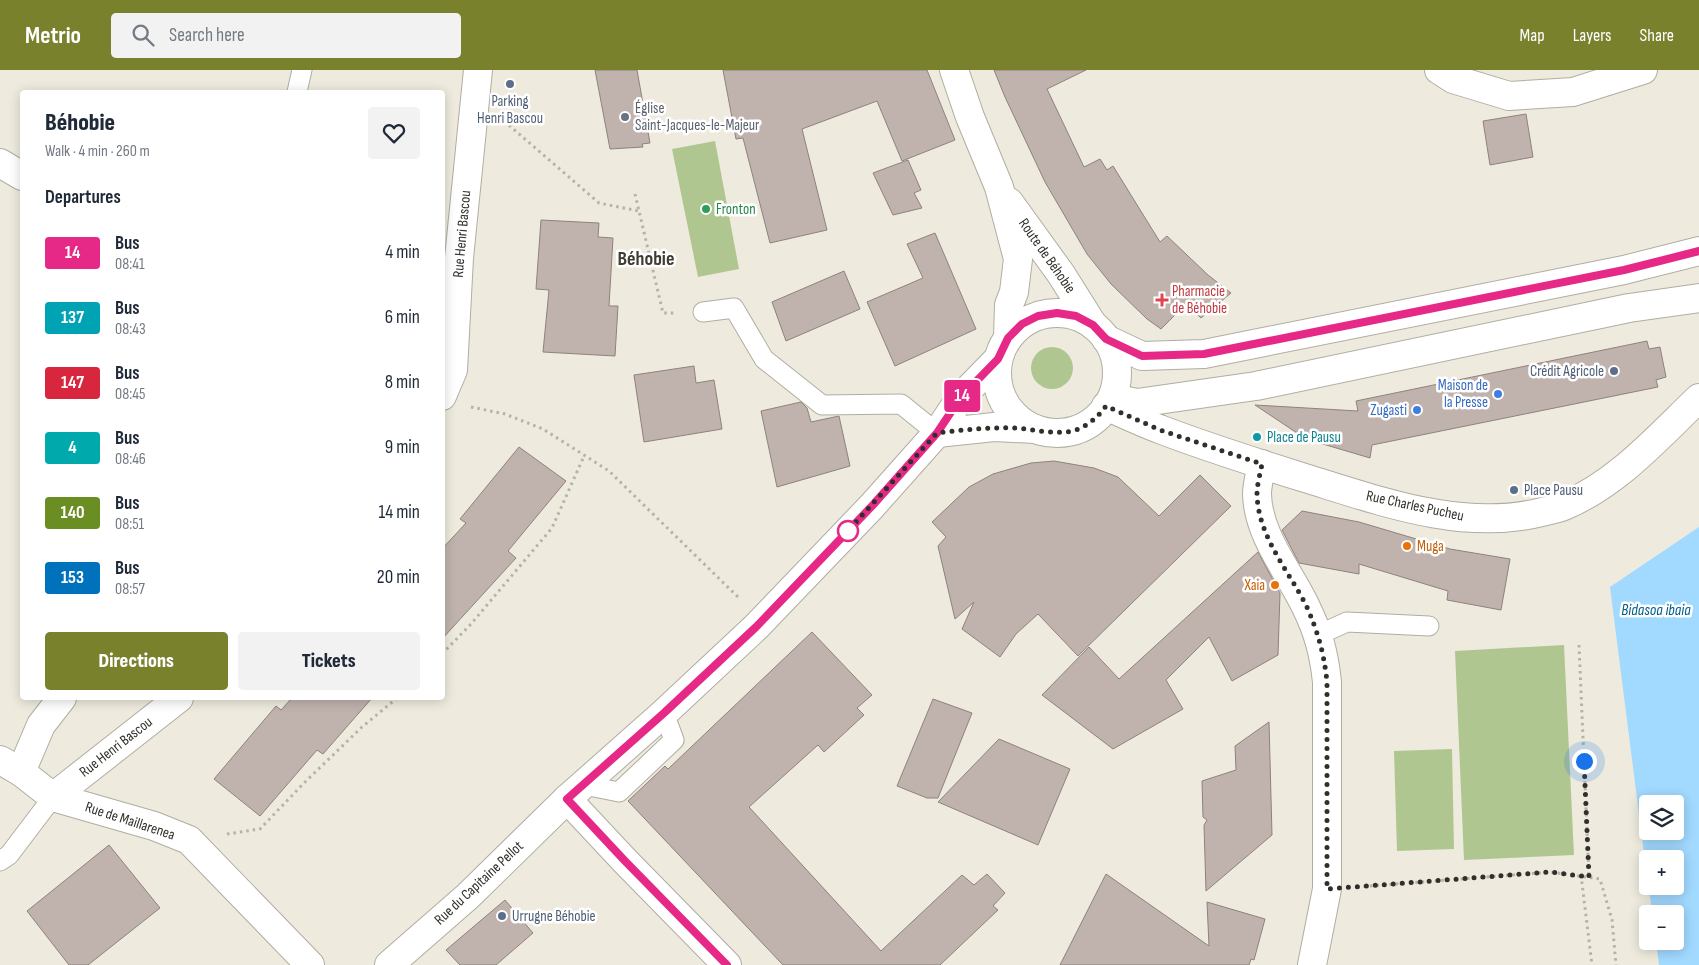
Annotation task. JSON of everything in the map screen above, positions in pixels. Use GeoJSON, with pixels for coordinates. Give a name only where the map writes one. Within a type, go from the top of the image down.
{"type":"FeatureCollection","features":[{"type":"Feature","properties":{"kind":"main road","name":"Rue Henri Bascou"},"geometry":{"type":"LineString","coordinates":[[454,400],[453,370],[459,258],[478,70]]}},
{"type":"Feature","properties":{"kind":"main road","name":"Route de Béhobie"},"geometry":{"type":"LineString","coordinates":[[954,70],[970,117],[999,187],[1018,260],[1003,348]]}},
{"type":"Feature","properties":{"kind":"main road"},"geometry":{"type":"LineString","coordinates":[[1439,70],[1453,78],[1509,96],[1572,92],[1643,70]]}},
{"type":"Feature","properties":{"kind":"main road"},"geometry":{"type":"LineString","coordinates":[[0,163],[20,175]]}},
{"type":"Feature","properties":{"kind":"main road","name":"Route de Béhobie"},"geometry":{"type":"LineString","coordinates":[[999,187],[1100,332]]}},
{"type":"Feature","properties":{"kind":"main road"},"geometry":{"type":"LineString","coordinates":[[1035,429],[1020,420],[1008,408],[1000,393],[997,376],[1003,348],[1022,324],[1038,316],[1057,313],[1076,316],[1142,356],[1204,354],[1624,270],[1699,251]]}},
{"type":"Feature","properties":{"kind":"main road"},"geometry":{"type":"LineString","coordinates":[[1109,402],[1137,403],[1256,386],[1629,308],[1699,298]]}},
{"type":"Feature","properties":{"kind":"main road"},"geometry":{"type":"LineString","coordinates":[[937,433],[994,428],[1035,429],[1054,433],[1074,430],[1091,422],[1101,414],[1109,402],[1117,370],[1114,354],[1100,332]]}},
{"type":"Feature","properties":{"kind":"main road","name":"Rue du Capitaine Pellot"},"geometry":{"type":"LineString","coordinates":[[389,965],[468,896],[576,792],[756,627],[872,506],[937,433],[961,397],[1003,348]]}},
{"type":"Feature","properties":{"kind":"main road","name":"Rue Charles Pucheu"},"geometry":{"type":"LineString","coordinates":[[1109,402],[1160,430],[1370,498],[1426,511],[1481,518],[1506,518],[1530,515],[1562,507],[1586,497],[1605,485],[1628,466],[1699,398]]}},
{"type":"Feature","properties":{"kind":"main road"},"geometry":{"type":"LineString","coordinates":[[1262,464],[1257,493],[1262,520],[1274,550],[1305,604],[1321,646],[1327,682],[1327,889],[1312,965]]}},
{"type":"Feature","properties":{"kind":"main road","name":"Rue de Maillarenea"},"geometry":{"type":"LineString","coordinates":[[60,700],[11,766],[53,797],[154,826],[189,840],[310,965]]}},
{"type":"Feature","properties":{"kind":"main road","name":"Rue Henri Bascou"},"geometry":{"type":"LineString","coordinates":[[53,797],[176,700]]}},
{"type":"Feature","properties":{"kind":"main road"},"geometry":{"type":"LineString","coordinates":[[576,792],[625,861],[727,965]]}},
{"type":"Feature","properties":{"kind":"lane"},"geometry":{"type":"LineString","coordinates":[[297,90],[302,70]]}},
{"type":"Feature","properties":{"kind":"lane"},"geometry":{"type":"LineString","coordinates":[[703,312],[734,308],[764,359],[822,405],[901,404],[937,433]]}},
{"type":"Feature","properties":{"kind":"lane"},"geometry":{"type":"LineString","coordinates":[[1321,646],[1347,622],[1429,626]]}},
{"type":"Feature","properties":{"kind":"lane"},"geometry":{"type":"LineString","coordinates":[[0,861],[9,855],[53,797]]}},
{"type":"Feature","properties":{"kind":"path"},"geometry":{"type":"LineString","coordinates":[[474,105],[488,107],[598,204],[639,211]]}},
{"type":"Feature","properties":{"kind":"path"},"geometry":{"type":"LineString","coordinates":[[635,194],[663,314],[703,312]]}},
{"type":"Feature","properties":{"kind":"path"},"geometry":{"type":"LineString","coordinates":[[454,400],[505,414],[543,429],[609,471],[739,598]]}},
{"type":"Feature","properties":{"kind":"path"},"geometry":{"type":"LineString","coordinates":[[445,651],[471,624],[552,528],[584,456]]}},
{"type":"Feature","properties":{"kind":"path"},"geometry":{"type":"LineString","coordinates":[[1579,645],[1589,877]]}},
{"type":"Feature","properties":{"kind":"path"},"geometry":{"type":"LineString","coordinates":[[189,840],[260,829],[342,746],[395,700]]}},
{"type":"Feature","properties":{"kind":"path"},"geometry":{"type":"LineString","coordinates":[[1327,889],[1550,872],[1600,879],[1612,920],[1616,965]]}},
{"type":"Feature","properties":{"kind":"path"},"geometry":{"type":"LineString","coordinates":[[1580,875],[1592,965]]}},
{"type":"Feature","properties":{"kind":"green space","name":"Fronton"},"geometry":{"type":"Polygon","coordinates":[[[715,141],[739,269],[698,277],[672,149],[715,141]]]}},
{"type":"Feature","properties":{"kind":"green space"},"geometry":{"type":"Polygon","coordinates":[[[1056,347],[1064,350],[1070,356],[1073,368],[1070,380],[1064,386],[1048,389],[1040,386],[1034,380],[1031,364],[1034,356],[1040,350],[1056,347]]]}},
{"type":"Feature","properties":{"kind":"green space"},"geometry":{"type":"Polygon","coordinates":[[[1564,645],[1574,855],[1464,860],[1455,651],[1564,645]]]}},
{"type":"Feature","properties":{"kind":"green space"},"geometry":{"type":"Polygon","coordinates":[[[1452,749],[1454,849],[1397,851],[1394,751],[1452,749]]]}},
{"type":"Feature","properties":{"kind":"water","name":"Bidasoa ibaia"},"geometry":{"type":"Polygon","coordinates":[[[1699,527],[1699,965],[1659,965],[1657,950],[1684,950],[1684,905],[1651,905],[1650,895],[1684,895],[1684,850],[1644,850],[1642,840],[1684,840],[1684,795],[1639,795],[1639,814],[1610,587],[1699,527]]]}},
{"type":"Feature","properties":{"kind":"building","name":"Église Saint-Jacques-le-Majeur"},"geometry":{"type":"Polygon","coordinates":[[[595,70],[637,70],[650,143],[642,144],[643,147],[610,149],[595,70]]]}},
{"type":"Feature","properties":{"kind":"building"},"geometry":{"type":"Polygon","coordinates":[[[723,70],[927,70],[955,140],[902,161],[877,101],[802,129],[827,230],[770,243],[743,138],[736,139],[723,70]]]}},
{"type":"Feature","properties":{"kind":"building"},"geometry":{"type":"Polygon","coordinates":[[[994,70],[1086,70],[1047,89],[1084,167],[1100,159],[1107,170],[1113,166],[1160,242],[1167,236],[1208,275],[1231,293],[1201,318],[1186,304],[1161,329],[1147,319],[1111,284],[1087,254],[1045,182],[994,70]]]}},
{"type":"Feature","properties":{"kind":"building"},"geometry":{"type":"Polygon","coordinates":[[[1526,114],[1533,157],[1490,165],[1483,121],[1526,114]]]}},
{"type":"Feature","properties":{"kind":"building"},"geometry":{"type":"Polygon","coordinates":[[[908,160],[921,190],[914,193],[922,208],[893,215],[873,173],[908,160]]]}},
{"type":"Feature","properties":{"kind":"building"},"geometry":{"type":"Polygon","coordinates":[[[541,220],[599,223],[598,237],[613,238],[609,306],[618,306],[615,356],[543,352],[549,290],[536,289],[541,220]]]}},
{"type":"Feature","properties":{"kind":"building"},"geometry":{"type":"Polygon","coordinates":[[[935,233],[976,329],[895,366],[867,302],[923,278],[907,244],[935,233]]]}},
{"type":"Feature","properties":{"kind":"building"},"geometry":{"type":"Polygon","coordinates":[[[844,271],[860,309],[786,341],[772,302],[844,271]]]}},
{"type":"Feature","properties":{"kind":"building"},"geometry":{"type":"Polygon","coordinates":[[[1647,341],[1649,349],[1660,347],[1666,377],[1656,380],[1658,387],[1372,445],[1370,458],[1306,439],[1255,405],[1358,411],[1356,401],[1647,341]]]}},
{"type":"Feature","properties":{"kind":"building"},"geometry":{"type":"Polygon","coordinates":[[[694,366],[696,383],[714,380],[722,429],[644,442],[634,375],[694,366]]]}},
{"type":"Feature","properties":{"kind":"building"},"geometry":{"type":"Polygon","coordinates":[[[801,402],[807,408],[811,422],[839,416],[850,466],[777,487],[761,411],[801,402]]]}},
{"type":"Feature","properties":{"kind":"building"},"geometry":{"type":"Polygon","coordinates":[[[519,447],[566,481],[508,551],[516,558],[445,636],[445,546],[466,523],[460,519],[519,447]]]}},
{"type":"Feature","properties":{"kind":"building"},"geometry":{"type":"Polygon","coordinates":[[[1054,461],[1094,468],[1118,477],[1159,516],[1200,475],[1231,506],[1078,656],[1038,614],[1016,634],[1000,657],[962,629],[974,602],[955,619],[938,546],[946,537],[932,522],[969,487],[993,474],[1031,463],[1054,461]]]}},
{"type":"Feature","properties":{"kind":"building"},"geometry":{"type":"Polygon","coordinates":[[[1302,511],[1359,522],[1450,549],[1510,559],[1501,610],[1447,600],[1448,591],[1359,564],[1359,574],[1299,563],[1282,530],[1302,511]]]}},
{"type":"Feature","properties":{"kind":"building"},"geometry":{"type":"Polygon","coordinates":[[[1258,552],[1280,593],[1278,655],[1232,681],[1209,637],[1166,680],[1183,709],[1113,749],[1042,695],[1089,647],[1119,679],[1258,552]]]}},
{"type":"Feature","properties":{"kind":"building"},"geometry":{"type":"Polygon","coordinates":[[[812,632],[872,695],[857,708],[864,715],[824,752],[818,745],[749,807],[881,951],[962,875],[974,885],[987,874],[1005,893],[993,906],[998,910],[940,965],[783,965],[628,801],[665,766],[668,769],[812,632]]]}},
{"type":"Feature","properties":{"kind":"building"},"geometry":{"type":"Polygon","coordinates":[[[933,699],[972,713],[938,798],[927,798],[897,786],[933,699]]]}},
{"type":"Feature","properties":{"kind":"building"},"geometry":{"type":"Polygon","coordinates":[[[290,700],[370,700],[323,754],[317,750],[260,816],[214,779],[276,706],[281,710],[290,700]]]}},
{"type":"Feature","properties":{"kind":"building"},"geometry":{"type":"Polygon","coordinates":[[[1269,722],[1272,835],[1206,891],[1204,825],[1207,820],[1203,817],[1202,781],[1236,770],[1235,746],[1269,722]]]}},
{"type":"Feature","properties":{"kind":"building"},"geometry":{"type":"Polygon","coordinates":[[[999,739],[1070,769],[1038,845],[938,802],[999,739]]]}},
{"type":"Feature","properties":{"kind":"building"},"geometry":{"type":"Polygon","coordinates":[[[109,845],[160,908],[88,965],[69,965],[27,911],[109,845]]]}},
{"type":"Feature","properties":{"kind":"building"},"geometry":{"type":"Polygon","coordinates":[[[1106,874],[1209,946],[1207,902],[1265,919],[1254,960],[1251,959],[1249,965],[1060,965],[1106,874]]]}},
{"type":"Feature","properties":{"kind":"building","name":"Urrugne Béhobie"},"geometry":{"type":"Polygon","coordinates":[[[505,900],[533,933],[496,965],[460,965],[446,950],[505,900]]]}},
{"type":"Feature","properties":{"kind":"bus line","name":"14"},"geometry":{"type":"LineString","coordinates":[[727,965],[567,799],[664,713],[756,627],[872,506],[937,433],[961,397],[998,359],[1008,338],[1022,324],[1038,316],[1057,313],[1076,316],[1093,325],[1106,339],[1142,356],[1204,354],[1624,270],[1699,251]]}},
{"type":"Feature","properties":{"kind":"place","name":"Parking Henri Bascou"},"geometry":{"type":"Point","coordinates":[510,84]}},
{"type":"Feature","properties":{"kind":"place","name":"Église Saint-Jacques-le-Majeur"},"geometry":{"type":"Point","coordinates":[625,117]}},
{"type":"Feature","properties":{"kind":"place","name":"Fronton"},"geometry":{"type":"Point","coordinates":[706,209]}},
{"type":"Feature","properties":{"kind":"place","name":"Pharmacie de Béhobie"},"geometry":{"type":"Point","coordinates":[1162,300]}},
{"type":"Feature","properties":{"kind":"place","name":"Crédit Agricole"},"geometry":{"type":"Point","coordinates":[1614,371]}},
{"type":"Feature","properties":{"kind":"place","name":"Maison de la Presse"},"geometry":{"type":"Point","coordinates":[1498,394]}},
{"type":"Feature","properties":{"kind":"place","name":"Zugasti"},"geometry":{"type":"Point","coordinates":[1417,410]}},
{"type":"Feature","properties":{"kind":"place","name":"Place de Pausu"},"geometry":{"type":"Point","coordinates":[1257,437]}},
{"type":"Feature","properties":{"kind":"place","name":"Place Pausu"},"geometry":{"type":"Point","coordinates":[1514,490]}},
{"type":"Feature","properties":{"kind":"place","name":"Muga"},"geometry":{"type":"Point","coordinates":[1407,546]}},
{"type":"Feature","properties":{"kind":"place","name":"Xaia"},"geometry":{"type":"Point","coordinates":[1275,585]}},
{"type":"Feature","properties":{"kind":"place","name":"Urrugne Béhobie"},"geometry":{"type":"Point","coordinates":[502,916]}},
{"type":"Feature","properties":{"kind":"district","name":"Béhobie"},"geometry":{"type":"Point","coordinates":[646,259]}},
{"type":"Feature","properties":{"kind":"route"},"geometry":{"type":"LineString","coordinates":[[848,531],[846,533],[937,433],[975,428],[1035,429],[1054,433],[1074,430],[1091,422],[1101,414],[1106,406],[1160,430],[1262,464],[1257,493],[1264,527],[1274,550],[1305,604],[1325,657],[1327,682],[1327,889],[1550,872],[1589,877],[1584,761]]}}]}
